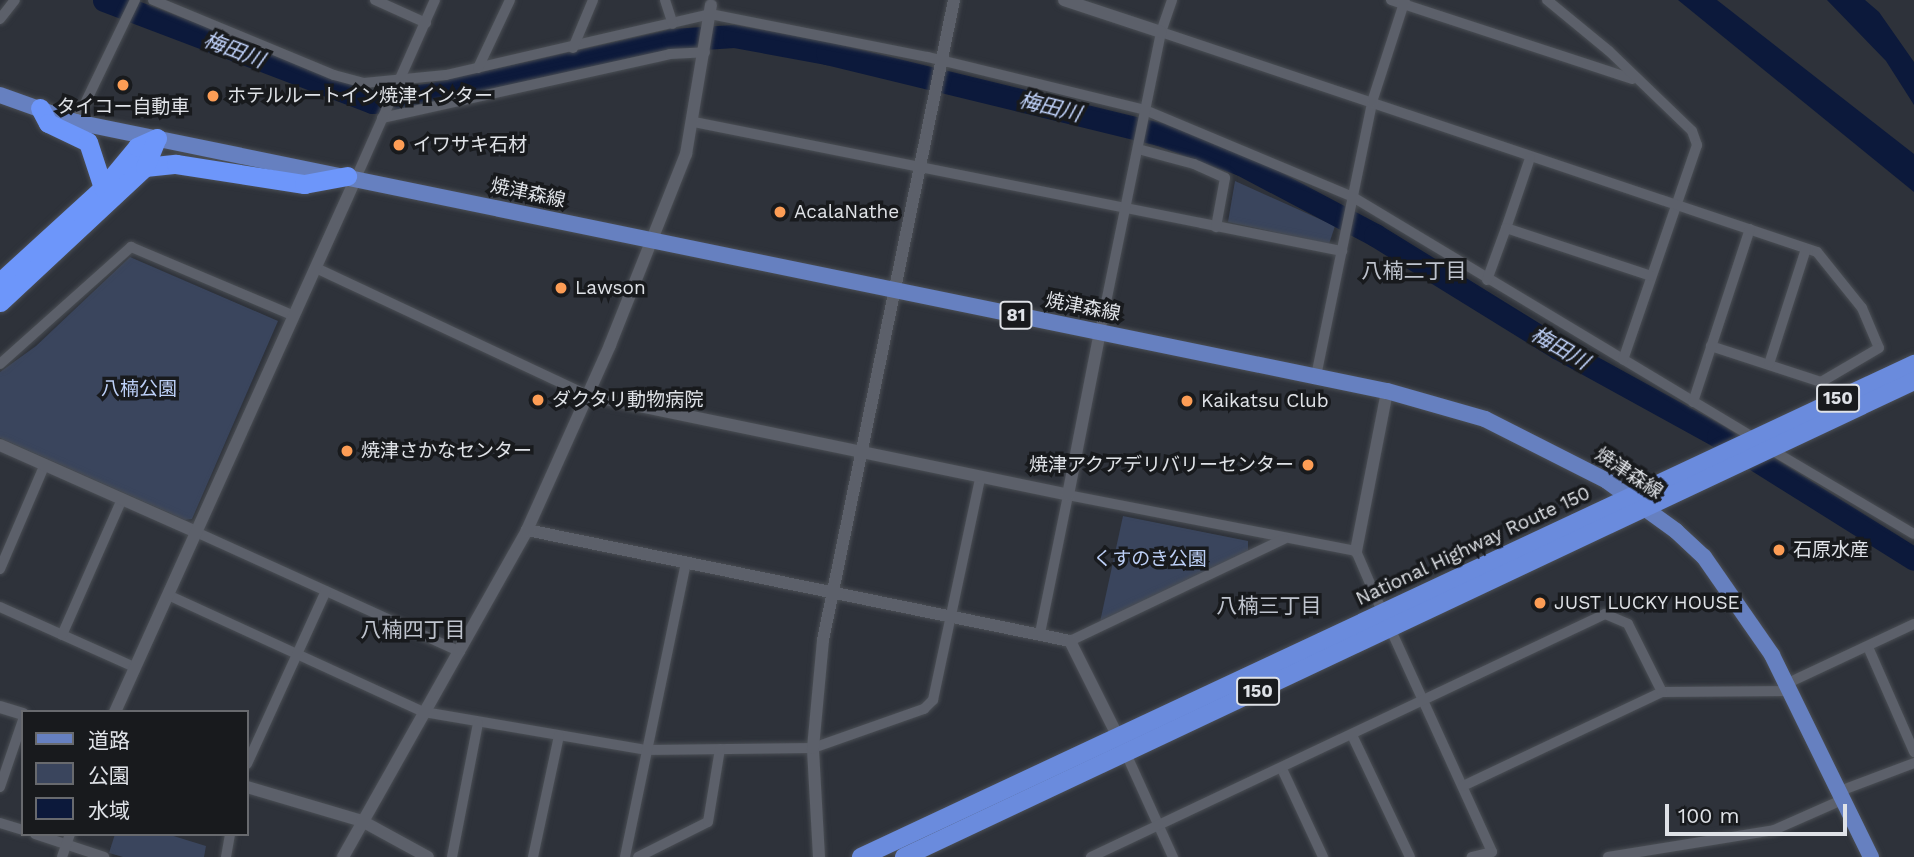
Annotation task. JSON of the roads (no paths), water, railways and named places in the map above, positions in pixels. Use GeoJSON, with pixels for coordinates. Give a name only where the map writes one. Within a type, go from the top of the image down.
{"type":"FeatureCollection","features":[{"type":"Feature","properties":{"kind":"highway"},"geometry":{"type":"LineString","coordinates":[[40,108],[48,123],[88,142],[103,188]]}},
{"type":"Feature","properties":{"kind":"highway"},"geometry":{"type":"LineString","coordinates":[[0,282],[103,188],[137,147],[157,138]]}},
{"type":"Feature","properties":{"kind":"highway"},"geometry":{"type":"LineString","coordinates":[[0,302],[145,167],[157,138]]}},
{"type":"Feature","properties":{"kind":"highway"},"geometry":{"type":"LineString","coordinates":[[145,167],[176,164],[304,184],[352,177]]}},
{"type":"Feature","properties":{"kind":"highway","name":"National Highway Route 150"},"geometry":{"type":"LineString","coordinates":[[904,857],[1125,753],[1628,496],[1914,364]]}},
{"type":"Feature","properties":{"kind":"highway","name":"National Highway Route 150"},"geometry":{"type":"LineString","coordinates":[[861,857],[1118,735],[1645,507],[1914,381]]}},
{"type":"Feature","properties":{"kind":"main road","name":"焼津森線"},"geometry":{"type":"LineString","coordinates":[[0,95],[76,122],[1387,391],[1441,404],[1519,433],[1645,507],[1676,531],[1727,585],[1790,687],[1871,857]]}},
{"type":"Feature","properties":{"kind":"street"},"geometry":{"type":"LineString","coordinates":[[0,19],[15,0]]}},
{"type":"Feature","properties":{"kind":"street"},"geometry":{"type":"LineString","coordinates":[[76,122],[135,0]]}},
{"type":"Feature","properties":{"kind":"street"},"geometry":{"type":"LineString","coordinates":[[153,0],[334,75],[364,83],[398,82],[478,68],[673,24],[711,10],[1145,114],[1352,201],[1693,402],[1748,439]]}},
{"type":"Feature","properties":{"kind":"street"},"geometry":{"type":"LineString","coordinates":[[375,0],[426,23]]}},
{"type":"Feature","properties":{"kind":"street"},"geometry":{"type":"LineString","coordinates":[[116,710],[316,268],[352,177],[383,116],[435,0]]}},
{"type":"Feature","properties":{"kind":"street"},"geometry":{"type":"LineString","coordinates":[[478,68],[510,0]]}},
{"type":"Feature","properties":{"kind":"street"},"geometry":{"type":"LineString","coordinates":[[573,48],[593,0]]}},
{"type":"Feature","properties":{"kind":"street"},"geometry":{"type":"LineString","coordinates":[[664,0],[673,24]]}},
{"type":"Feature","properties":{"kind":"street"},"geometry":{"type":"LineString","coordinates":[[819,857],[813,748],[832,594],[954,0]]}},
{"type":"Feature","properties":{"kind":"street"},"geometry":{"type":"LineString","coordinates":[[1063,0],[1806,249],[1822,258],[1862,308],[1879,348],[1821,382],[1711,346]]}},
{"type":"Feature","properties":{"kind":"street"},"geometry":{"type":"LineString","coordinates":[[1040,634],[1161,32],[1172,0]]}},
{"type":"Feature","properties":{"kind":"street"},"geometry":{"type":"LineString","coordinates":[[1391,0],[1405,2],[1633,79]]}},
{"type":"Feature","properties":{"kind":"street"},"geometry":{"type":"LineString","coordinates":[[1547,0],[1609,51],[1633,79],[1692,131],[1698,145],[1623,360]]}},
{"type":"Feature","properties":{"kind":"street"},"geometry":{"type":"LineString","coordinates":[[1316,376],[1372,102],[1405,2]]}},
{"type":"Feature","properties":{"kind":"street"},"geometry":{"type":"LineString","coordinates":[[343,857],[527,530],[587,395],[652,242],[694,122],[711,10]]}},
{"type":"Feature","properties":{"kind":"street"},"geometry":{"type":"LineString","coordinates":[[383,116],[670,54],[705,50]]}},
{"type":"Feature","properties":{"kind":"street"},"geometry":{"type":"LineString","coordinates":[[694,122],[1216,227],[1343,247]]}},
{"type":"Feature","properties":{"kind":"street"},"geometry":{"type":"LineString","coordinates":[[1138,147],[1194,164],[1226,178],[1216,227]]}},
{"type":"Feature","properties":{"kind":"street"},"geometry":{"type":"LineString","coordinates":[[1487,280],[1530,158]]}},
{"type":"Feature","properties":{"kind":"street"},"geometry":{"type":"LineString","coordinates":[[1506,228],[1651,276]]}},
{"type":"Feature","properties":{"kind":"street"},"geometry":{"type":"LineString","coordinates":[[1693,402],[1750,229]]}},
{"type":"Feature","properties":{"kind":"street"},"geometry":{"type":"LineString","coordinates":[[0,364],[131,247],[294,316]]}},
{"type":"Feature","properties":{"kind":"street"},"geometry":{"type":"LineString","coordinates":[[1769,364],[1806,249]]}},
{"type":"Feature","properties":{"kind":"street"},"geometry":{"type":"LineString","coordinates":[[316,268],[587,395],[860,455],[1356,551]]}},
{"type":"Feature","properties":{"kind":"street"},"geometry":{"type":"LineString","coordinates":[[1387,391],[1356,551],[1493,852],[1472,857]]}},
{"type":"Feature","properties":{"kind":"street"},"geometry":{"type":"LineString","coordinates":[[0,445],[460,652]]}},
{"type":"Feature","properties":{"kind":"street"},"geometry":{"type":"LineString","coordinates":[[1766,451],[1914,534]]}},
{"type":"Feature","properties":{"kind":"street"},"geometry":{"type":"LineString","coordinates":[[0,569],[45,464]]}},
{"type":"Feature","properties":{"kind":"street"},"geometry":{"type":"LineString","coordinates":[[168,595],[424,712],[646,750],[813,748],[929,705],[980,479]]}},
{"type":"Feature","properties":{"kind":"street"},"geometry":{"type":"LineString","coordinates":[[62,635],[122,499]]}},
{"type":"Feature","properties":{"kind":"street"},"geometry":{"type":"LineString","coordinates":[[527,530],[685,566],[1070,641],[1284,539]]}},
{"type":"Feature","properties":{"kind":"street"},"geometry":{"type":"LineString","coordinates":[[625,857],[685,566]]}},
{"type":"Feature","properties":{"kind":"street"},"geometry":{"type":"LineString","coordinates":[[248,762],[326,591]]}},
{"type":"Feature","properties":{"kind":"street"},"geometry":{"type":"LineString","coordinates":[[0,607],[134,667]]}},
{"type":"Feature","properties":{"kind":"street"},"geometry":{"type":"LineString","coordinates":[[1091,857],[1424,702],[1605,614],[1628,624],[1662,692]]}},
{"type":"Feature","properties":{"kind":"street"},"geometry":{"type":"LineString","coordinates":[[1463,786],[1662,692],[1790,687],[1914,624]]}},
{"type":"Feature","properties":{"kind":"street"},"geometry":{"type":"LineString","coordinates":[[1070,641],[1118,735],[1173,857]]}},
{"type":"Feature","properties":{"kind":"street"},"geometry":{"type":"LineString","coordinates":[[1868,647],[1914,752]]}},
{"type":"Feature","properties":{"kind":"street"},"geometry":{"type":"LineString","coordinates":[[0,707],[21,713]]}},
{"type":"Feature","properties":{"kind":"street"},"geometry":{"type":"LineString","coordinates":[[452,857],[478,723]]}},
{"type":"Feature","properties":{"kind":"street"},"geometry":{"type":"LineString","coordinates":[[0,787],[21,726]]}},
{"type":"Feature","properties":{"kind":"street"},"geometry":{"type":"LineString","coordinates":[[1352,735],[1410,857]]}},
{"type":"Feature","properties":{"kind":"street"},"geometry":{"type":"LineString","coordinates":[[533,857],[559,736]]}},
{"type":"Feature","properties":{"kind":"street"},"geometry":{"type":"LineString","coordinates":[[638,857],[708,822],[720,749]]}},
{"type":"Feature","properties":{"kind":"street"},"geometry":{"type":"LineString","coordinates":[[1608,857],[1774,830],[1842,795],[1914,763]]}},
{"type":"Feature","properties":{"kind":"street"},"geometry":{"type":"LineString","coordinates":[[1282,769],[1323,857]]}},
{"type":"Feature","properties":{"kind":"street"},"geometry":{"type":"LineString","coordinates":[[248,787],[362,821],[428,857]]}},
{"type":"Feature","properties":{"kind":"street"},"geometry":{"type":"LineString","coordinates":[[0,823],[21,829]]}},
{"type":"Feature","properties":{"kind":"street"},"geometry":{"type":"LineString","coordinates":[[48,836],[68,839],[104,857]]}},
{"type":"Feature","properties":{"kind":"street"},"geometry":{"type":"LineString","coordinates":[[226,857],[229,836]]}},
{"type":"Feature","properties":{"kind":"street"},"geometry":{"type":"LineString","coordinates":[[62,857],[68,839]]}},
{"type":"Feature","properties":{"kind":"water"},"geometry":{"type":"Polygon","coordinates":[[[1678,0],[1717,0],[1914,154],[1914,192],[1678,0]]]}},
{"type":"Feature","properties":{"kind":"water"},"geometry":{"type":"Polygon","coordinates":[[[1827,0],[1865,0],[1879,12],[1914,62],[1914,105],[1886,61],[1827,0]]]}},
{"type":"Feature","properties":{"kind":"waterway","name":"梅田川"},"geometry":{"type":"LineString","coordinates":[[104,0],[372,102],[433,94],[672,40],[734,36],[827,53],[1159,134],[1241,164],[1375,235],[1558,348],[1718,436],[1914,559]]}},
{"type":"Feature","properties":{"kind":"place","name":"タイコー自動車"},"geometry":{"type":"Point","coordinates":[123,85]}},
{"type":"Feature","properties":{"kind":"place","name":"ホテルルートイン焼津インター"},"geometry":{"type":"Point","coordinates":[213,96]}},
{"type":"Feature","properties":{"kind":"place","name":"イワサキ石材"},"geometry":{"type":"Point","coordinates":[399,145]}},
{"type":"Feature","properties":{"kind":"place","name":"AcalaNathe"},"geometry":{"type":"Point","coordinates":[780,212]}},
{"type":"Feature","properties":{"kind":"place","name":"Lawson"},"geometry":{"type":"Point","coordinates":[561,288]}},
{"type":"Feature","properties":{"kind":"place","name":"ダクタリ動物病院"},"geometry":{"type":"Point","coordinates":[538,400]}},
{"type":"Feature","properties":{"kind":"place","name":"Kaikatsu Club"},"geometry":{"type":"Point","coordinates":[1187,401]}},
{"type":"Feature","properties":{"kind":"place","name":"焼津さかなセンター"},"geometry":{"type":"Point","coordinates":[347,451]}},
{"type":"Feature","properties":{"kind":"place","name":"焼津アクアデリバリーセンター"},"geometry":{"type":"Point","coordinates":[1308,465]}},
{"type":"Feature","properties":{"kind":"place","name":"石原水産"},"geometry":{"type":"Point","coordinates":[1779,550]}},
{"type":"Feature","properties":{"kind":"place","name":"JUST LUCKY HOUSE"},"geometry":{"type":"Point","coordinates":[1540,603]}},
{"type":"Feature","properties":{"kind":"district","name":"八楠二丁目"},"geometry":{"type":"Point","coordinates":[1414,271]}},
{"type":"Feature","properties":{"kind":"district","name":"八楠三丁目"},"geometry":{"type":"Point","coordinates":[1269,606]}},
{"type":"Feature","properties":{"kind":"district","name":"八楠四丁目"},"geometry":{"type":"Point","coordinates":[413,630]}},
{"type":"Feature","properties":{"kind":"park label","name":"八楠公園"},"geometry":{"type":"Point","coordinates":[139,389]}},
{"type":"Feature","properties":{"kind":"park label","name":"くすのき公園"},"geometry":{"type":"Point","coordinates":[1150,559]}}]}
